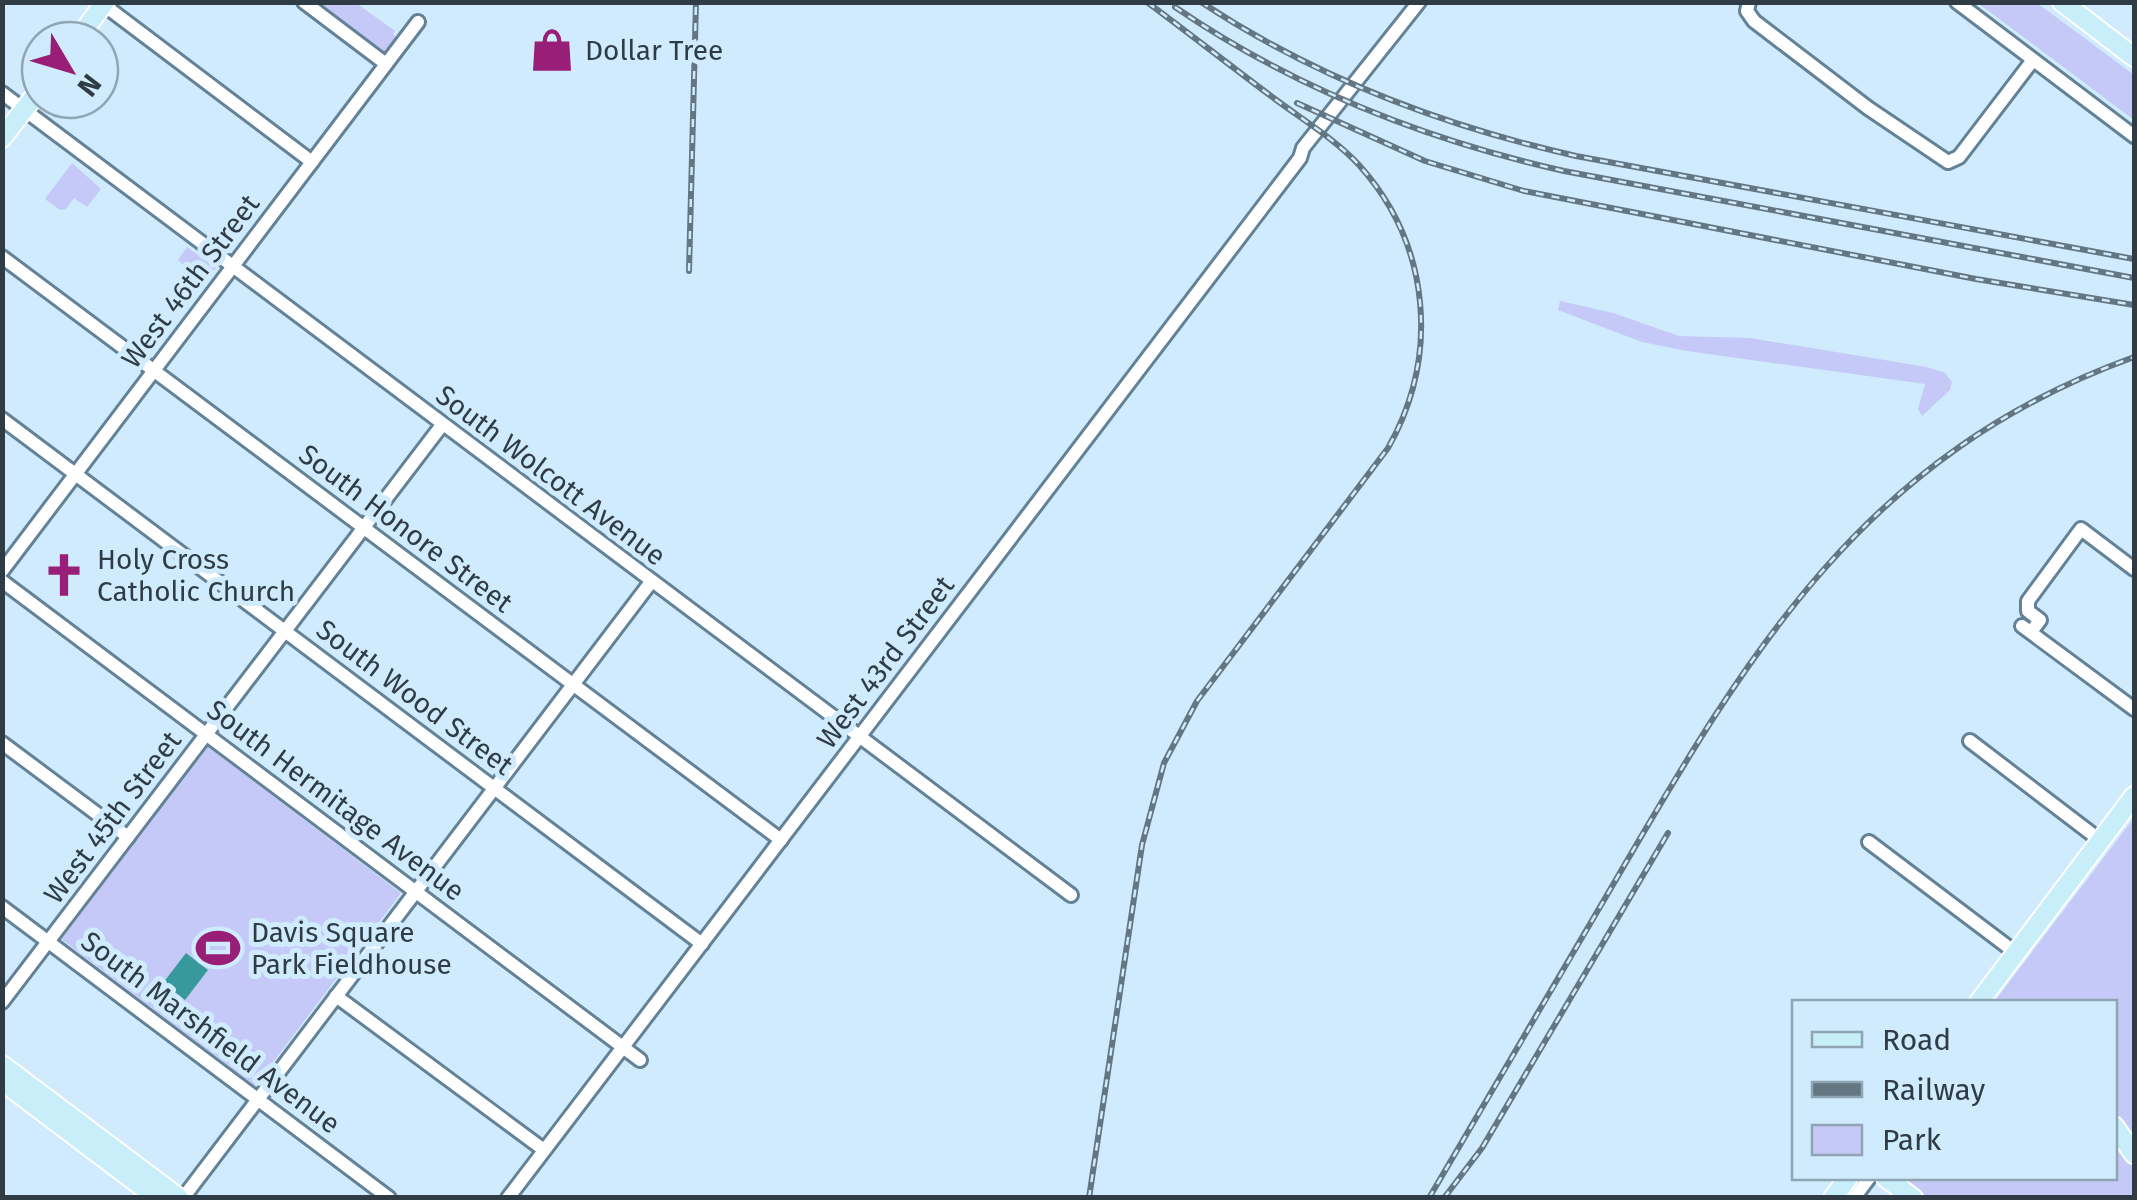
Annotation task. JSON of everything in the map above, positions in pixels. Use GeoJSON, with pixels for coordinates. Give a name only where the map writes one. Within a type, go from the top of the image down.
{"type":"FeatureCollection","features":[{"type":"Feature","properties":{"kind":"main road"},"geometry":{"type":"LineString","coordinates":[[2062,2],[2134,57]]}},
{"type":"Feature","properties":{"kind":"main road"},"geometry":{"type":"LineString","coordinates":[[2,138],[20,115]]}},
{"type":"Feature","properties":{"kind":"main road"},"geometry":{"type":"LineString","coordinates":[[1981,1000],[2134,796]]}},
{"type":"Feature","properties":{"kind":"main road"},"geometry":{"type":"LineString","coordinates":[[2,1064],[181,1198]]}},
{"type":"Feature","properties":{"kind":"main road"},"geometry":{"type":"LineString","coordinates":[[2,1081],[158,1198]]}},
{"type":"Feature","properties":{"kind":"main road"},"geometry":{"type":"LineString","coordinates":[[2117,1130],[2134,1154]]}},
{"type":"Feature","properties":{"kind":"main road"},"geometry":{"type":"LineString","coordinates":[[1889,1180],[1913,1198]]}},
{"type":"Feature","properties":{"kind":"street"},"geometry":{"type":"LineString","coordinates":[[304,2],[386,64]]}},
{"type":"Feature","properties":{"kind":"street","name":"West 43rd Street"},"geometry":{"type":"LineString","coordinates":[[508,1198],[1300,158],[1310,154],[1419,2]]}},
{"type":"Feature","properties":{"kind":"street"},"geometry":{"type":"LineString","coordinates":[[1956,2],[2134,136]]}},
{"type":"Feature","properties":{"kind":"street"},"geometry":{"type":"LineString","coordinates":[[103,3],[312,162]]}},
{"type":"Feature","properties":{"kind":"street"},"geometry":{"type":"LineString","coordinates":[[1748,6],[1754,20],[1852,96],[1948,162],[1959,157],[2033,60]]}},
{"type":"Feature","properties":{"kind":"street","name":"West 46th Street"},"geometry":{"type":"LineString","coordinates":[[2,571],[418,22]]}},
{"type":"Feature","properties":{"kind":"street","name":"South Wolcott Avenue"},"geometry":{"type":"LineString","coordinates":[[37,120],[1071,895]]}},
{"type":"Feature","properties":{"kind":"street","name":"South Honore Street"},"geometry":{"type":"LineString","coordinates":[[2,257],[781,840]]}},
{"type":"Feature","properties":{"kind":"street","name":"South Wood Street"},"geometry":{"type":"LineString","coordinates":[[2,419],[702,944]]}},
{"type":"Feature","properties":{"kind":"street","name":"West 45th Street"},"geometry":{"type":"LineString","coordinates":[[2,1002],[442,425]]}},
{"type":"Feature","properties":{"kind":"street"},"geometry":{"type":"LineString","coordinates":[[2134,570],[2081,530],[2028,600],[2028,611],[2040,620],[2026,629],[2134,709]]}},
{"type":"Feature","properties":{"kind":"street","name":"South Hermitage Avenue"},"geometry":{"type":"LineString","coordinates":[[2,581],[640,1060]]}},
{"type":"Feature","properties":{"kind":"street"},"geometry":{"type":"LineString","coordinates":[[181,1198],[651,582]]}},
{"type":"Feature","properties":{"kind":"street"},"geometry":{"type":"LineString","coordinates":[[1970,741],[2101,841]]}},
{"type":"Feature","properties":{"kind":"street"},"geometry":{"type":"LineString","coordinates":[[2,743],[128,836]]}},
{"type":"Feature","properties":{"kind":"street"},"geometry":{"type":"LineString","coordinates":[[1869,842],[2016,954]]}},
{"type":"Feature","properties":{"kind":"street","name":"South Marshfield Avenue"},"geometry":{"type":"LineString","coordinates":[[2,907],[389,1198]]}},
{"type":"Feature","properties":{"kind":"street"},"geometry":{"type":"LineString","coordinates":[[336,996],[544,1150]]}},
{"type":"Feature","properties":{"kind":"green space"},"geometry":{"type":"Polygon","coordinates":[[[312,3],[356,3],[395,31],[393,34],[398,38],[383,56],[312,3]]]}},
{"type":"Feature","properties":{"kind":"green space"},"geometry":{"type":"Polygon","coordinates":[[[1978,3],[2037,3],[2134,75],[2134,120],[1978,3]]]}},
{"type":"Feature","properties":{"kind":"green space"},"geometry":{"type":"Polygon","coordinates":[[[72,163],[101,189],[87,207],[74,198],[66,209],[60,210],[45,199],[72,163]]]}},
{"type":"Feature","properties":{"kind":"green space"},"geometry":{"type":"Polygon","coordinates":[[[187,247],[216,268],[203,285],[178,260],[187,247]]]}},
{"type":"Feature","properties":{"kind":"green space"},"geometry":{"type":"Polygon","coordinates":[[[1560,301],[1613,313],[1679,336],[1750,338],[1927,367],[1945,373],[1952,382],[1950,390],[1922,416],[1918,409],[1925,384],[1642,342],[1558,310],[1560,301]]]}},
{"type":"Feature","properties":{"kind":"green space"},"geometry":{"type":"Polygon","coordinates":[[[207,746],[401,893],[255,1086],[61,939],[207,746]]]}},
{"type":"Feature","properties":{"kind":"green space"},"geometry":{"type":"Polygon","coordinates":[[[2134,818],[2134,1197],[1928,1197],[1904,1180],[2117,1180],[2117,1000],[1996,1000],[2134,818]]]}},
{"type":"Feature","properties":{"kind":"shaded area"},"geometry":{"type":"Polygon","coordinates":[[[186,953],[208,970],[185,1000],[163,983],[186,953]]]}},
{"type":"Feature","properties":{"kind":"railway"},"geometry":{"type":"LineString","coordinates":[[689,271],[696,2]]}},
{"type":"Feature","properties":{"kind":"railway"},"geometry":{"type":"LineString","coordinates":[[1089,1198],[1142,845],[1164,763],[1197,701],[1388,448],[1405,413],[1421,339],[1414,265],[1383,196],[1359,165],[1329,138],[1147,2]]}},
{"type":"Feature","properties":{"kind":"railway"},"geometry":{"type":"LineString","coordinates":[[1201,2],[1335,76],[1429,114],[1526,144],[2134,259]]}},
{"type":"Feature","properties":{"kind":"railway"},"geometry":{"type":"LineString","coordinates":[[1175,7],[1313,86],[1461,144],[1564,171],[2134,278]]}},
{"type":"Feature","properties":{"kind":"railway"},"geometry":{"type":"LineString","coordinates":[[1297,103],[1425,161],[1524,191],[1976,279],[2134,305]]}},
{"type":"Feature","properties":{"kind":"railway"},"geometry":{"type":"LineString","coordinates":[[1429,1198],[1664,797],[1768,639],[1824,569],[1888,504],[1959,447],[2040,398],[2134,357]]}},
{"type":"Feature","properties":{"kind":"railway"},"geometry":{"type":"LineString","coordinates":[[1444,1198],[1482,1148],[1668,833]]}},
{"type":"Feature","properties":{"kind":"place","name":"Dollar Tree"},"geometry":{"type":"Point","coordinates":[552,50]}},
{"type":"Feature","properties":{"kind":"place","name":"Holy Cross Catholic Church"},"geometry":{"type":"Point","coordinates":[64,575]}},
{"type":"Feature","properties":{"kind":"place","name":"Davis Square Park Fieldhouse"},"geometry":{"type":"Point","coordinates":[218,948]}}]}
